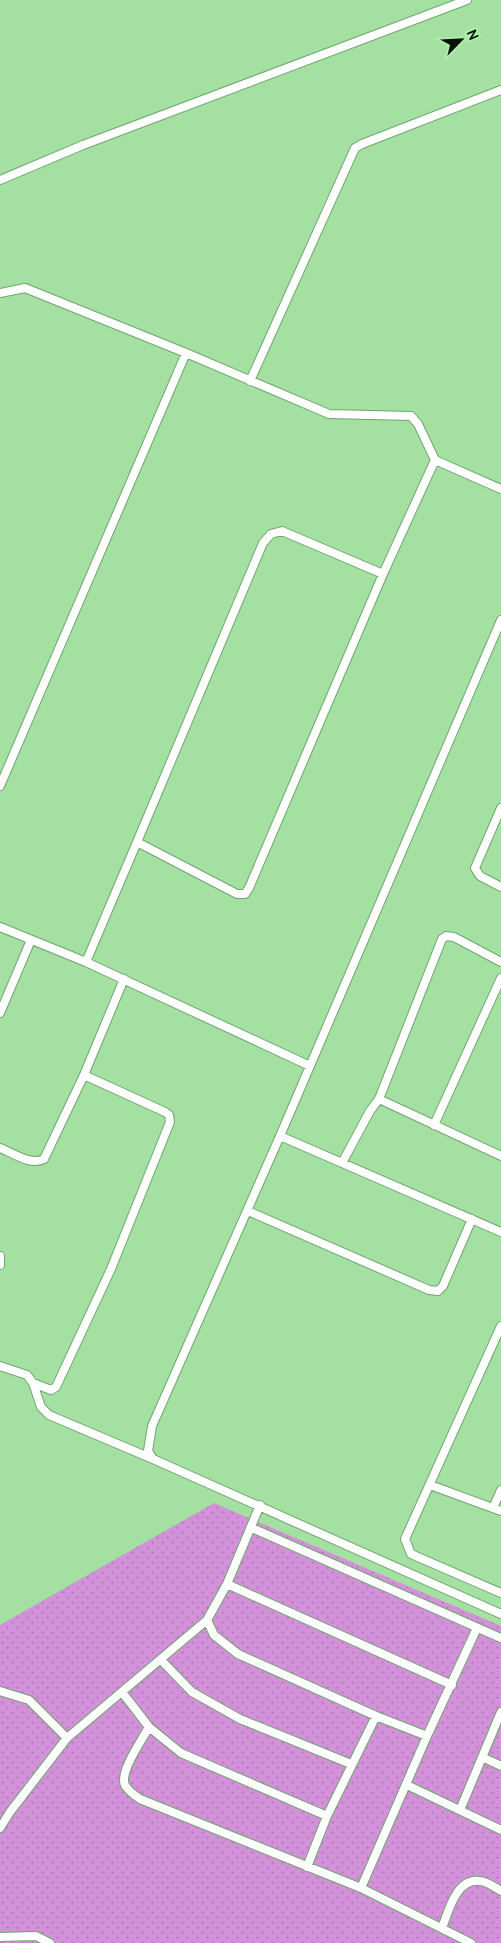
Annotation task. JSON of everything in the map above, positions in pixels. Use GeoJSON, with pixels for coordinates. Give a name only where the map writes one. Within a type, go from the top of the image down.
{"type":"FeatureCollection","features":[{"type":"Feature","properties":{"kind":"street"},"geometry":{"type":"LineString","coordinates":[[0,180],[83,145],[467,0]]}},
{"type":"Feature","properties":{"kind":"street"},"geometry":{"type":"LineString","coordinates":[[250,381],[356,148],[501,90]]}},
{"type":"Feature","properties":{"kind":"street"},"geometry":{"type":"LineString","coordinates":[[0,293],[25,288],[186,353],[329,414],[347,416],[400,414],[411,416],[418,424],[435,460],[501,489]]}},
{"type":"Feature","properties":{"kind":"street"},"geometry":{"type":"LineString","coordinates":[[0,786],[186,353]]}},
{"type":"Feature","properties":{"kind":"street"},"geometry":{"type":"LineString","coordinates":[[136,842],[237,894],[244,894],[249,888],[383,574],[435,460]]}},
{"type":"Feature","properties":{"kind":"street"},"geometry":{"type":"LineString","coordinates":[[86,962],[259,552],[267,539],[271,534],[282,532],[383,574]]}},
{"type":"Feature","properties":{"kind":"street"},"geometry":{"type":"LineString","coordinates":[[152,1459],[148,1451],[152,1426],[248,1211],[501,620]]}},
{"type":"Feature","properties":{"kind":"street"},"geometry":{"type":"LineString","coordinates":[[501,808],[475,868],[480,876],[501,887]]}},
{"type":"Feature","properties":{"kind":"street"},"geometry":{"type":"LineString","coordinates":[[0,927],[86,962],[310,1066]]}},
{"type":"Feature","properties":{"kind":"street"},"geometry":{"type":"LineString","coordinates":[[342,1163],[370,1111],[379,1099],[439,947],[446,936],[449,935],[475,946],[501,962]]}},
{"type":"Feature","properties":{"kind":"street"},"geometry":{"type":"LineString","coordinates":[[0,1013],[31,940]]}},
{"type":"Feature","properties":{"kind":"street"},"geometry":{"type":"LineString","coordinates":[[434,1125],[501,978]]}},
{"type":"Feature","properties":{"kind":"street"},"geometry":{"type":"LineString","coordinates":[[0,1148],[31,1161],[38,1162],[44,1159],[84,1075],[124,980]]}},
{"type":"Feature","properties":{"kind":"street"},"geometry":{"type":"LineString","coordinates":[[33,1383],[51,1390],[56,1387],[112,1269],[170,1122],[169,1115],[165,1112],[84,1075]]}},
{"type":"Feature","properties":{"kind":"street"},"geometry":{"type":"LineString","coordinates":[[379,1099],[500,1153]]}},
{"type":"Feature","properties":{"kind":"street"},"geometry":{"type":"LineString","coordinates":[[280,1136],[501,1232]]}},
{"type":"Feature","properties":{"kind":"street"},"geometry":{"type":"LineString","coordinates":[[248,1211],[429,1290],[438,1291],[443,1286],[472,1219]]}},
{"type":"Feature","properties":{"kind":"street"},"geometry":{"type":"LineString","coordinates":[[0,1256],[0,1265]]}},
{"type":"Feature","properties":{"kind":"street"},"geometry":{"type":"LineString","coordinates":[[501,1326],[405,1539],[411,1554],[501,1593]]}},
{"type":"Feature","properties":{"kind":"street"},"geometry":{"type":"LineString","coordinates":[[0,1366],[27,1375],[33,1383],[41,1407],[49,1415],[260,1506],[501,1614]]}},
{"type":"Feature","properties":{"kind":"street"},"geometry":{"type":"LineString","coordinates":[[430,1485],[501,1511]]}},
{"type":"Feature","properties":{"kind":"street"},"geometry":{"type":"LineString","coordinates":[[493,1508],[501,1490]]}},
{"type":"Feature","properties":{"kind":"street"},"geometry":{"type":"LineString","coordinates":[[0,1828],[10,1812],[68,1738],[207,1620],[227,1584],[260,1506]]}},
{"type":"Feature","properties":{"kind":"street"},"geometry":{"type":"LineString","coordinates":[[252,1528],[501,1638]]}},
{"type":"Feature","properties":{"kind":"street"},"geometry":{"type":"LineString","coordinates":[[227,1584],[452,1684]]}},
{"type":"Feature","properties":{"kind":"street"},"geometry":{"type":"LineString","coordinates":[[207,1620],[214,1635],[238,1654],[376,1716],[427,1736]]}},
{"type":"Feature","properties":{"kind":"street"},"geometry":{"type":"LineString","coordinates":[[361,1888],[427,1736],[477,1628]]}},
{"type":"Feature","properties":{"kind":"street"},"geometry":{"type":"LineString","coordinates":[[161,1660],[192,1692],[240,1719],[351,1764]]}},
{"type":"Feature","properties":{"kind":"street"},"geometry":{"type":"LineString","coordinates":[[0,1691],[28,1700],[68,1738]]}},
{"type":"Feature","properties":{"kind":"street"},"geometry":{"type":"LineString","coordinates":[[122,1692],[149,1727],[181,1753],[327,1816]]}},
{"type":"Feature","properties":{"kind":"street"},"geometry":{"type":"LineString","coordinates":[[460,1810],[501,1712]]}},
{"type":"Feature","properties":{"kind":"street"},"geometry":{"type":"LineString","coordinates":[[307,1867],[327,1816],[376,1716]]}},
{"type":"Feature","properties":{"kind":"street"},"geometry":{"type":"LineString","coordinates":[[149,1727],[124,1773],[125,1784],[131,1793],[140,1799],[361,1888],[470,1943]]}},
{"type":"Feature","properties":{"kind":"street"},"geometry":{"type":"LineString","coordinates":[[482,1758],[501,1766]]}},
{"type":"Feature","properties":{"kind":"street"},"geometry":{"type":"LineString","coordinates":[[407,1785],[501,1830]]}},
{"type":"Feature","properties":{"kind":"street"},"geometry":{"type":"LineString","coordinates":[[442,1928],[458,1892],[469,1882],[479,1881],[501,1891]]}},
{"type":"Feature","properties":{"kind":"street"},"geometry":{"type":"LineString","coordinates":[[0,1938],[36,1936],[50,1943]]}},
{"type":"Feature","properties":{"kind":"shaded area"},"geometry":{"type":"Polygon","coordinates":[[[214,1503],[501,1626],[501,1943],[0,1943],[0,1625],[214,1503]]]}}]}
